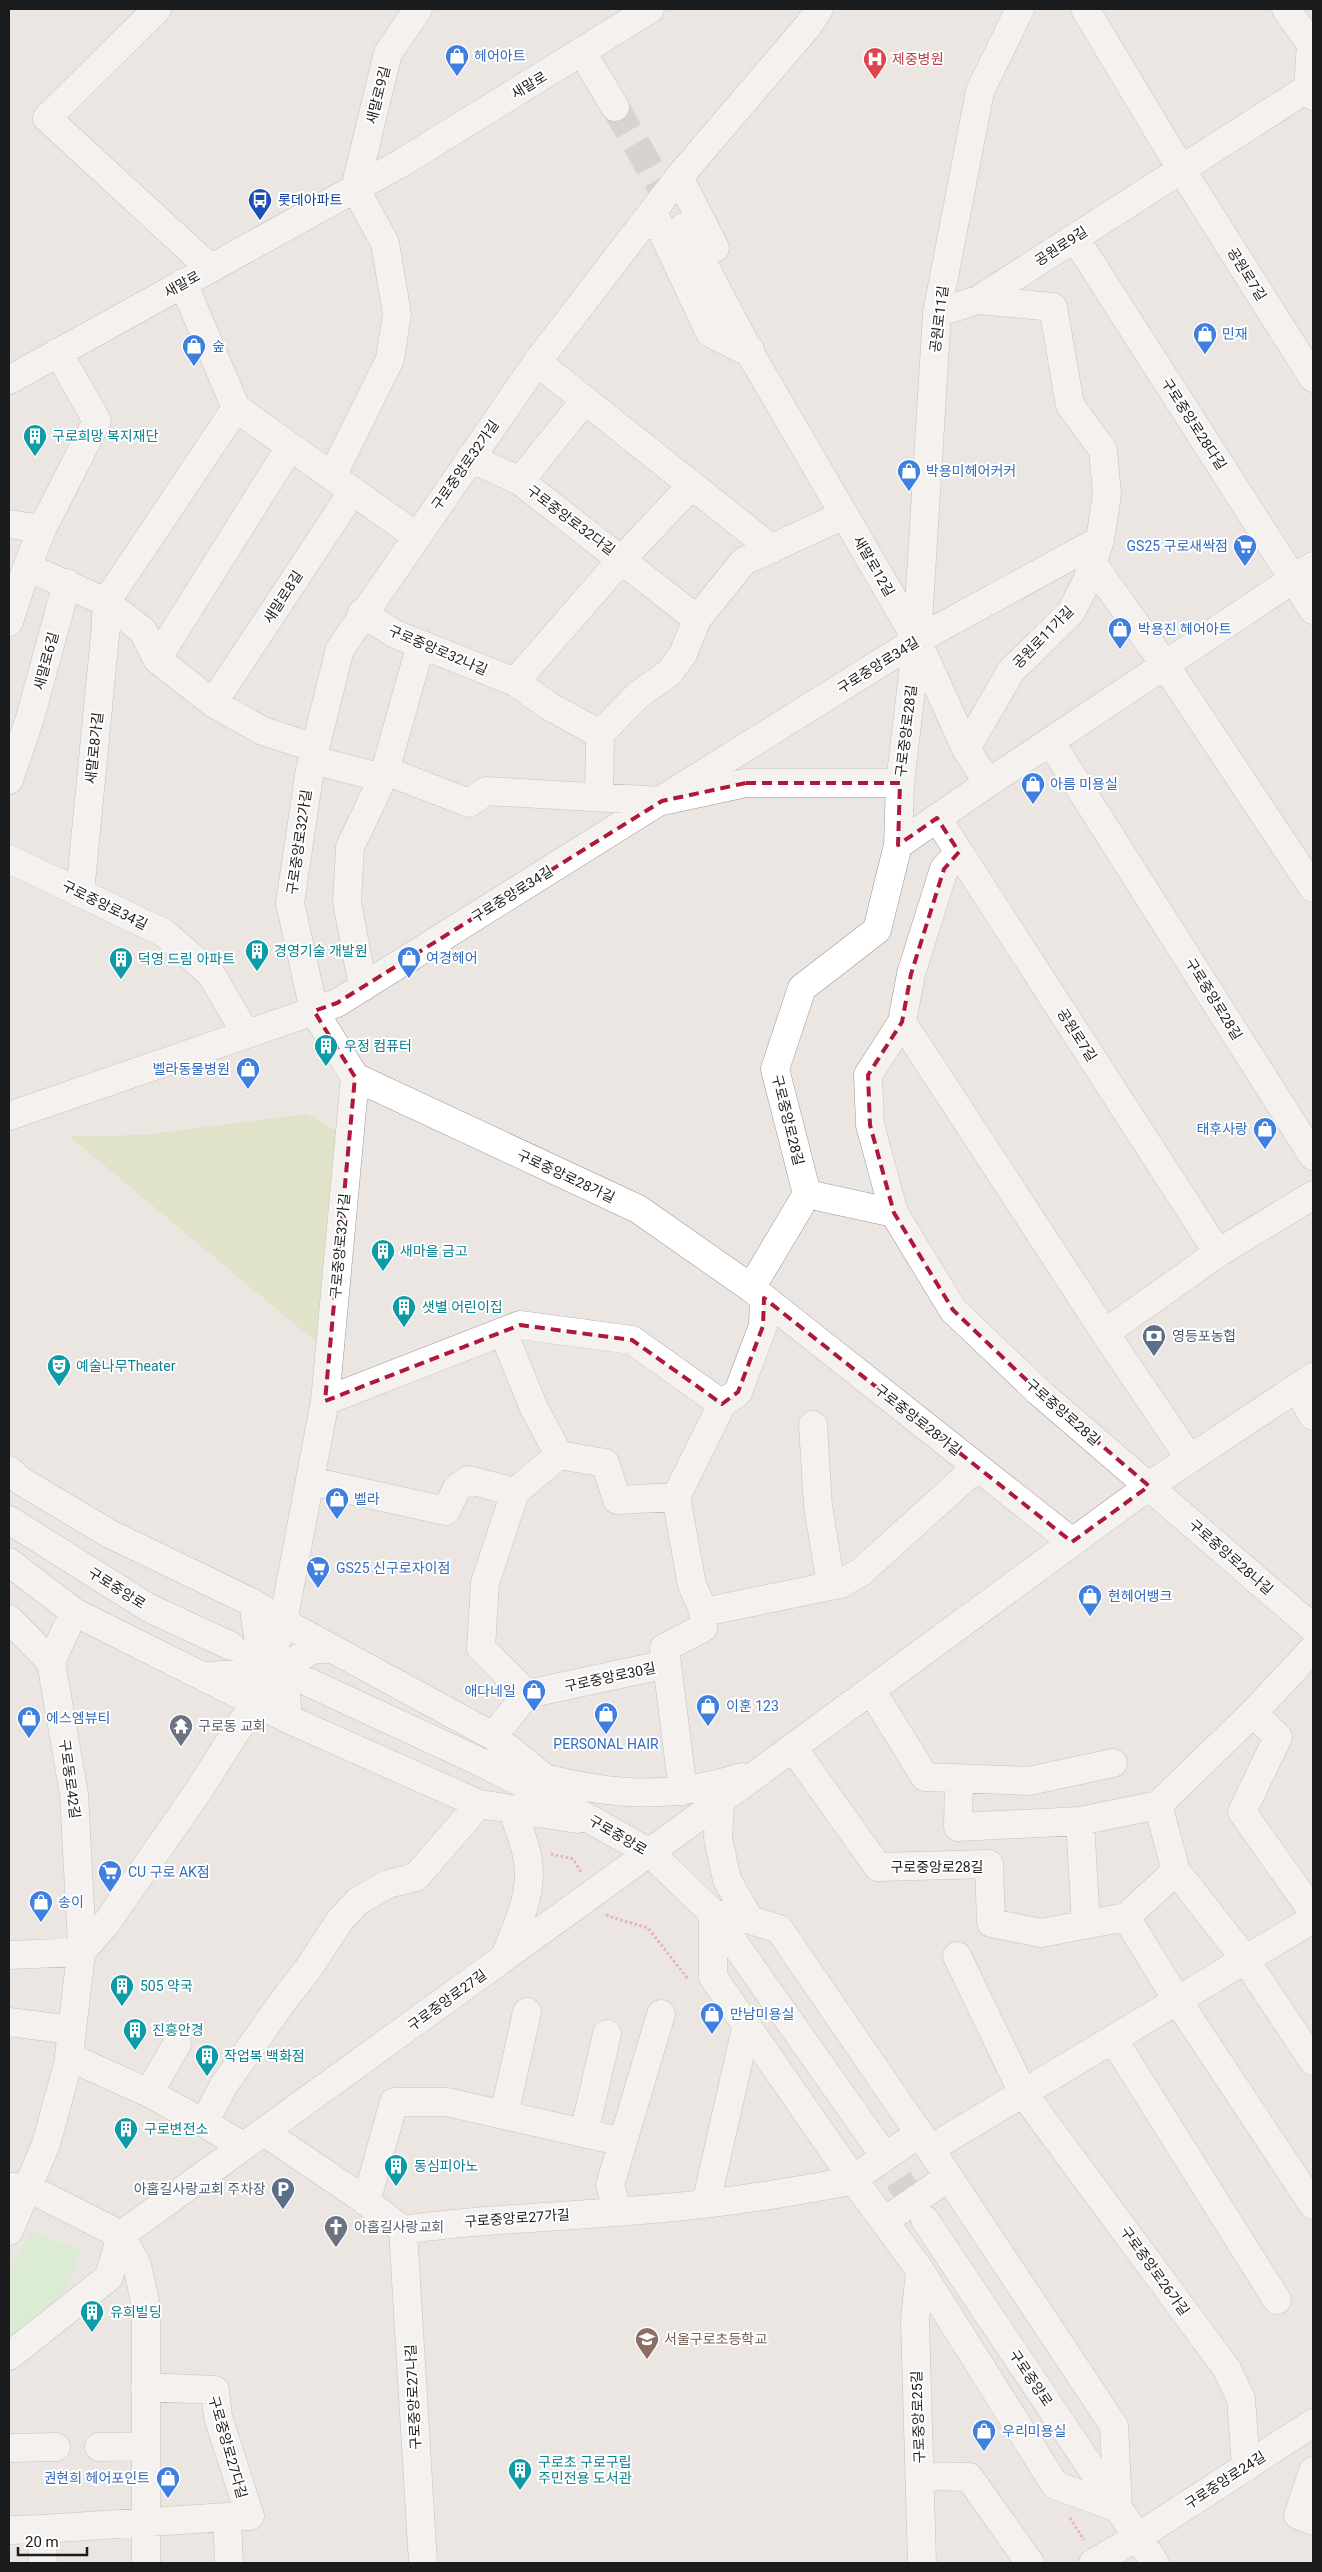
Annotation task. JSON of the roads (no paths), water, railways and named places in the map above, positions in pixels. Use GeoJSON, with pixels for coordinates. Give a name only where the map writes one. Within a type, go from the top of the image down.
{"type":"FeatureCollection","features":[{"type":"Feature","properties":{"kind":"street"},"geometry":{"type":"LineString","coordinates":[[157,9],[47,118],[210,268]]}},
{"type":"Feature","properties":{"kind":"street","name":"새말로9길"},"geometry":{"type":"LineString","coordinates":[[355,188],[388,54],[418,9]]}},
{"type":"Feature","properties":{"kind":"street","name":"새말로"},"geometry":{"type":"LineString","coordinates":[[9,380],[355,188],[650,9]]}},
{"type":"Feature","properties":{"kind":"street","name":"구로중앙로32가길"},"geometry":{"type":"LineString","coordinates":[[255,1702],[283,1622],[325,1401],[355,1077],[314,1011],[290,903],[314,754],[340,649],[362,614],[537,362],[679,177],[807,27],[818,9]]}},
{"type":"Feature","properties":{"kind":"street","name":"공원로11길"},"geometry":{"type":"LineString","coordinates":[[917,640],[937,313],[980,91],[1020,9]]}},
{"type":"Feature","properties":{"kind":"street"},"geometry":{"type":"LineString","coordinates":[[1085,9],[1181,170]]}},
{"type":"Feature","properties":{"kind":"street"},"geometry":{"type":"LineString","coordinates":[[1286,9],[1311,44],[1311,92]]}},
{"type":"Feature","properties":{"kind":"street"},"geometry":{"type":"LineString","coordinates":[[582,52],[615,107]]}},
{"type":"Feature","properties":{"kind":"street","name":"공원로9길"},"geometry":{"type":"LineString","coordinates":[[937,313],[978,300],[1181,170],[1311,92]]}},
{"type":"Feature","properties":{"kind":"street","name":"공원로7길"},"geometry":{"type":"LineString","coordinates":[[1181,170],[1313,378]]}},
{"type":"Feature","properties":{"kind":"street","name":"새말로12길"},"geometry":{"type":"LineString","coordinates":[[679,177],[748,314],[750,353]]}},
{"type":"Feature","properties":{"kind":"street"},"geometry":{"type":"LineString","coordinates":[[342,484],[390,359],[397,314],[385,243],[355,188]]}},
{"type":"Feature","properties":{"kind":"street"},"geometry":{"type":"LineString","coordinates":[[653,212],[710,332],[750,353]]}},
{"type":"Feature","properties":{"kind":"street","name":"새말로12길"},"geometry":{"type":"LineString","coordinates":[[684,227],[750,353],[917,640],[966,749],[988,782]]}},
{"type":"Feature","properties":{"kind":"street","name":"구로중앙로28다길"},"geometry":{"type":"LineString","coordinates":[[1075,238],[1303,573],[1313,610]]}},
{"type":"Feature","properties":{"kind":"street"},"geometry":{"type":"LineString","coordinates":[[183,283],[236,408],[416,536]]}},
{"type":"Feature","properties":{"kind":"street","name":"공원로11가길"},"geometry":{"type":"LineString","coordinates":[[966,749],[1011,671],[1071,612],[1087,581],[1096,551],[1107,494],[1103,450],[1070,404],[1053,307],[978,300]]}},
{"type":"Feature","properties":{"kind":"street"},"geometry":{"type":"LineString","coordinates":[[9,620],[42,529],[97,421],[58,352]]}},
{"type":"Feature","properties":{"kind":"street"},"geometry":{"type":"LineString","coordinates":[[537,362],[772,549]]}},
{"type":"Feature","properties":{"kind":"street","name":"구로중앙로32다길"},"geometry":{"type":"LineString","coordinates":[[520,481],[585,400]]}},
{"type":"Feature","properties":{"kind":"street"},"geometry":{"type":"LineString","coordinates":[[106,602],[236,408]]}},
{"type":"Feature","properties":{"kind":"street"},"geometry":{"type":"LineString","coordinates":[[157,659],[290,447]]}},
{"type":"Feature","properties":{"kind":"street","name":"구로중앙로32다길"},"geometry":{"type":"LineString","coordinates":[[470,458],[520,481],[697,619]]}},
{"type":"Feature","properties":{"kind":"street","name":"새말로8길"},"geometry":{"type":"LineString","coordinates":[[213,703],[342,484]]}},
{"type":"Feature","properties":{"kind":"street","name":"구로중앙로32다길"},"geometry":{"type":"LineString","coordinates":[[622,559],[692,485]]}},
{"type":"Feature","properties":{"kind":"street"},"geometry":{"type":"LineString","coordinates":[[599,796],[600,734],[638,695],[669,673],[683,654],[697,619],[744,561],[844,515]]}},
{"type":"Feature","properties":{"kind":"street"},"geometry":{"type":"LineString","coordinates":[[9,524],[42,529]]}},
{"type":"Feature","properties":{"kind":"street"},"geometry":{"type":"LineString","coordinates":[[1096,551],[1165,665],[1313,888]]}},
{"type":"Feature","properties":{"kind":"street","name":"구로중앙로34길"},"geometry":{"type":"LineString","coordinates":[[9,1116],[337,1003],[917,640],[1096,551]]}},
{"type":"Feature","properties":{"kind":"street"},"geometry":{"type":"LineString","coordinates":[[515,682],[622,559]]}},
{"type":"Feature","properties":{"kind":"street"},"geometry":{"type":"LineString","coordinates":[[27,567],[67,583],[106,602],[143,631],[157,659],[213,703],[263,731],[314,754]]}},
{"type":"Feature","properties":{"kind":"street"},"geometry":{"type":"LineString","coordinates":[[898,845],[988,782],[1303,573]]}},
{"type":"Feature","properties":{"kind":"street","name":"새말로6길"},"geometry":{"type":"LineString","coordinates":[[9,780],[30,718],[67,583]]}},
{"type":"Feature","properties":{"kind":"street","name":"새말로8가길"},"geometry":{"type":"LineString","coordinates":[[80,892],[106,625],[106,602]]}},
{"type":"Feature","properties":{"kind":"street","name":"구로중앙로32나길"},"geometry":{"type":"LineString","coordinates":[[362,614],[395,634],[515,682],[549,706],[600,734]]}},
{"type":"Feature","properties":{"kind":"street","name":"구로중앙로28길"},"geometry":{"type":"LineString","coordinates":[[807,1194],[774,1069],[802,988],[877,930],[898,845],[900,783],[917,640]]}},
{"type":"Feature","properties":{"kind":"street"},"geometry":{"type":"LineString","coordinates":[[363,987],[347,902],[350,847],[383,778],[421,644]]}},
{"type":"Feature","properties":{"kind":"street","name":"구로중앙로28길"},"geometry":{"type":"LineString","coordinates":[[1050,741],[1313,1156]]}},
{"type":"Feature","properties":{"kind":"street","name":"구로중앙로34길"},"geometry":{"type":"LineString","coordinates":[[314,754],[383,778],[394,774],[469,803],[486,790],[662,801],[746,782],[900,783]]}},
{"type":"Feature","properties":{"kind":"street","name":"공원로7길"},"geometry":{"type":"LineString","coordinates":[[937,818],[1218,1253]]}},
{"type":"Feature","properties":{"kind":"street","name":"구로중앙로28길"},"geometry":{"type":"LineString","coordinates":[[958,852],[944,869],[911,974],[902,1022],[868,1074],[870,1125],[894,1213],[953,1310],[1038,1392],[1148,1486]]}},
{"type":"Feature","properties":{"kind":"street","name":"구로중앙로34길"},"geometry":{"type":"LineString","coordinates":[[9,859],[164,934],[212,974],[246,1034]]}},
{"type":"Feature","properties":{"kind":"street"},"geometry":{"type":"LineString","coordinates":[[902,1022],[1105,1333],[1190,1459]]}},
{"type":"Feature","properties":{"kind":"street","name":"구로중앙로28가길"},"geometry":{"type":"LineString","coordinates":[[355,1077],[638,1209],[757,1293],[1072,1542]]}},
{"type":"Feature","properties":{"kind":"street"},"geometry":{"type":"LineString","coordinates":[[894,1213],[807,1194],[757,1293],[763,1326],[738,1392],[722,1404],[676,1497],[692,1585],[704,1612],[840,1584],[861,1572],[977,1466]]}},
{"type":"Feature","properties":{"kind":"street"},"geometry":{"type":"LineString","coordinates":[[1105,1333],[1218,1253],[1313,1195]]}},
{"type":"Feature","properties":{"kind":"street"},"geometry":{"type":"LineString","coordinates":[[325,1401],[520,1325],[632,1340],[722,1404]]}},
{"type":"Feature","properties":{"kind":"street"},"geometry":{"type":"LineString","coordinates":[[503,1332],[534,1408],[560,1455]]}},
{"type":"Feature","properties":{"kind":"street"},"geometry":{"type":"LineString","coordinates":[[650,1852],[1148,1486],[1305,1383],[1313,1416]]}},
{"type":"Feature","properties":{"kind":"street"},"geometry":{"type":"LineString","coordinates":[[813,1425],[818,1506],[831,1586]]}},
{"type":"Feature","properties":{"kind":"street"},"geometry":{"type":"LineString","coordinates":[[493,1736],[526,1694],[481,1648],[486,1583],[515,1492],[560,1455],[605,1463],[618,1500],[676,1497]]}},
{"type":"Feature","properties":{"kind":"street"},"geometry":{"type":"LineString","coordinates":[[9,1470],[21,1481],[110,1534],[253,1603],[283,1622],[493,1736],[545,1778],[594,1822]]}},
{"type":"Feature","properties":{"kind":"street"},"geometry":{"type":"LineString","coordinates":[[310,1481],[446,1511],[457,1488],[469,1480],[515,1492]]}},
{"type":"Feature","properties":{"kind":"street","name":"구로중앙로28나길"},"geometry":{"type":"LineString","coordinates":[[1148,1486],[1313,1628]]}},
{"type":"Feature","properties":{"kind":"street","name":"구로중앙로"},"geometry":{"type":"LineString","coordinates":[[9,1520],[149,1608],[231,1646]]}},
{"type":"Feature","properties":{"kind":"street"},"geometry":{"type":"LineString","coordinates":[[9,1562],[74,1612],[288,1719],[479,1804],[594,1822]]}},
{"type":"Feature","properties":{"kind":"street"},"geometry":{"type":"LineString","coordinates":[[205,1676],[242,1674],[259,1643],[253,1603]]}},
{"type":"Feature","properties":{"kind":"street"},"geometry":{"type":"LineString","coordinates":[[9,1619],[51,1662],[74,1612]]}},
{"type":"Feature","properties":{"kind":"street","name":"구로중앙로30길"},"geometry":{"type":"LineString","coordinates":[[526,1694],[667,1664],[664,1648],[703,1628],[704,1612]]}},
{"type":"Feature","properties":{"kind":"street"},"geometry":{"type":"LineString","coordinates":[[288,1719],[285,1683],[296,1660],[314,1648],[333,1649]]}},
{"type":"Feature","properties":{"kind":"street"},"geometry":{"type":"LineString","coordinates":[[959,1778],[958,1827],[1080,1822],[1158,1805],[1253,1713],[1313,1649]]}},
{"type":"Feature","properties":{"kind":"street","name":"구로동로42길"},"geometry":{"type":"LineString","coordinates":[[9,2231],[18,2188],[46,2144],[69,2057],[81,1952],[74,1794],[51,1662]]}},
{"type":"Feature","properties":{"kind":"street"},"geometry":{"type":"LineString","coordinates":[[667,1664],[683,1791]]}},
{"type":"Feature","properties":{"kind":"street","name":"구로중앙로"},"geometry":{"type":"LineString","coordinates":[[308,1682],[474,1759],[650,1852],[713,1913],[876,2144]]}},
{"type":"Feature","properties":{"kind":"street"},"geometry":{"type":"LineString","coordinates":[[871,1690],[925,1777],[1029,1781],[1113,1763]]}},
{"type":"Feature","properties":{"kind":"street"},"geometry":{"type":"LineString","coordinates":[[9,1955],[81,1952],[106,1925],[194,1796],[255,1702]]}},
{"type":"Feature","properties":{"kind":"street"},"geometry":{"type":"LineString","coordinates":[[1253,1713],[1278,1737],[1242,1812],[1313,1912]]}},
{"type":"Feature","properties":{"kind":"street","name":"구로중앙로28길"},"geometry":{"type":"LineString","coordinates":[[793,1748],[878,1867],[989,1864],[991,1923],[1041,1932],[1126,1917]]}},
{"type":"Feature","properties":{"kind":"street"},"geometry":{"type":"LineString","coordinates":[[545,1778],[587,1789],[630,1794],[683,1791],[716,1785],[758,1772]]}},
{"type":"Feature","properties":{"kind":"street"},"geometry":{"type":"LineString","coordinates":[[720,1800],[718,1838],[727,1880],[750,1920]]}},
{"type":"Feature","properties":{"kind":"street"},"geometry":{"type":"LineString","coordinates":[[204,2123],[224,2085],[308,1969],[341,1918],[358,1902],[388,1884],[416,1877],[479,1804]]}},
{"type":"Feature","properties":{"kind":"street"},"geometry":{"type":"LineString","coordinates":[[1158,1805],[1176,1871],[1245,1960],[1313,2060]]}},
{"type":"Feature","properties":{"kind":"street"},"geometry":{"type":"LineString","coordinates":[[504,1958],[524,1901],[529,1873],[524,1848],[512,1809]]}},
{"type":"Feature","properties":{"kind":"street"},"geometry":{"type":"LineString","coordinates":[[1080,1822],[1086,1924]]}},
{"type":"Feature","properties":{"kind":"street","name":"구로중앙로27길"},"geometry":{"type":"LineString","coordinates":[[121,2235],[650,1852]]}},
{"type":"Feature","properties":{"kind":"street"},"geometry":{"type":"LineString","coordinates":[[1176,1871],[1126,1917],[1177,2000],[1313,2205]]}},
{"type":"Feature","properties":{"kind":"street"},"geometry":{"type":"LineString","coordinates":[[713,1913],[750,1920],[779,1929],[925,2141],[1114,2426],[1118,2508],[1055,2485],[920,2270],[746,2028],[713,1976],[713,1913]]}},
{"type":"Feature","properties":{"kind":"street"},"geometry":{"type":"LineString","coordinates":[[853,2179],[1024,2092],[1313,1918]]}},
{"type":"Feature","properties":{"kind":"street","name":"구로중앙로26가길"},"geometry":{"type":"LineString","coordinates":[[957,1956],[1024,2092],[1227,2368],[1241,2399],[1246,2467]]}},
{"type":"Feature","properties":{"kind":"street"},"geometry":{"type":"LineString","coordinates":[[504,2114],[527,2012]]}},
{"type":"Feature","properties":{"kind":"street"},"geometry":{"type":"LineString","coordinates":[[617,2210],[610,2185],[661,2014]]}},
{"type":"Feature","properties":{"kind":"street"},"geometry":{"type":"LineString","coordinates":[[9,2022],[72,2030]]}},
{"type":"Feature","properties":{"kind":"street"},"geometry":{"type":"LineString","coordinates":[[706,2203],[746,2028]]}},
{"type":"Feature","properties":{"kind":"street"},"geometry":{"type":"LineString","coordinates":[[584,2134],[607,2034]]}},
{"type":"Feature","properties":{"kind":"street"},"geometry":{"type":"LineString","coordinates":[[1113,2039],[1277,2300]]}},
{"type":"Feature","properties":{"kind":"street"},"geometry":{"type":"LineString","coordinates":[[149,2092],[177,2044]]}},
{"type":"Feature","properties":{"kind":"street"},"geometry":{"type":"LineString","coordinates":[[69,2057],[149,2092],[204,2123],[254,2139],[366,2202],[403,2230]]}},
{"type":"Feature","properties":{"kind":"street"},"geometry":{"type":"LineString","coordinates":[[366,2202],[394,2102],[447,2102],[623,2142]]}},
{"type":"Feature","properties":{"kind":"street"},"geometry":{"type":"LineString","coordinates":[[884,2221],[949,2177]]}},
{"type":"Feature","properties":{"kind":"street","name":"구로중앙로27가길"},"geometry":{"type":"LineString","coordinates":[[403,2230],[458,2222],[652,2209],[706,2203],[787,2193],[853,2179]]}},
{"type":"Feature","properties":{"kind":"street"},"geometry":{"type":"LineString","coordinates":[[18,2188],[121,2235],[138,2265],[146,2306],[144,2446],[146,2563]]}},
{"type":"Feature","properties":{"kind":"street","name":"구로중앙로"},"geometry":{"type":"LineString","coordinates":[[925,2220],[1155,2563]]}},
{"type":"Feature","properties":{"kind":"street","name":"구로중앙로27나길"},"geometry":{"type":"LineString","coordinates":[[403,2230],[423,2563]]}},
{"type":"Feature","properties":{"kind":"street"},"geometry":{"type":"LineString","coordinates":[[9,2356],[109,2277],[121,2235]]}},
{"type":"Feature","properties":{"kind":"street","name":"구로중앙로25길"},"geometry":{"type":"LineString","coordinates":[[920,2270],[915,2321],[922,2563]]}},
{"type":"Feature","properties":{"kind":"street","name":"구로중앙로27다길"},"geometry":{"type":"LineString","coordinates":[[42,2528],[250,2516],[218,2417],[215,2390],[145,2387]]}},
{"type":"Feature","properties":{"kind":"street","name":"구로중앙로24길"},"geometry":{"type":"LineString","coordinates":[[1138,2537],[1313,2423]]}},
{"type":"Feature","properties":{"kind":"street"},"geometry":{"type":"LineString","coordinates":[[99,2447],[144,2446]]}},
{"type":"Feature","properties":{"kind":"street"},"geometry":{"type":"LineString","coordinates":[[9,2448],[56,2447]]}},
{"type":"Feature","properties":{"kind":"street"},"geometry":{"type":"LineString","coordinates":[[1313,2471],[1298,2514],[1313,2520]]}},
{"type":"Feature","properties":{"kind":"street"},"geometry":{"type":"LineString","coordinates":[[920,2476],[969,2477],[1030,2563]]}},
{"type":"Feature","properties":{"kind":"street","name":"구로중앙로27다길"},"geometry":{"type":"LineString","coordinates":[[227,2517],[229,2563]]}},
{"type":"Feature","properties":{"kind":"street"},"geometry":{"type":"LineString","coordinates":[[9,2530],[42,2528],[43,2563]]}},
{"type":"Feature","properties":{"kind":"street"},"geometry":{"type":"LineString","coordinates":[[1095,2562],[1138,2537]]}},
{"type":"Feature","properties":{"kind":"tunnel"},"geometry":{"type":"LineString","coordinates":[[615,107],[684,227]]}},
{"type":"Feature","properties":{"kind":"tunnel"},"geometry":{"type":"LineString","coordinates":[[876,2144],[925,2220]]}},
{"type":"Feature","properties":{"kind":"place","name":"헤어아트"},"geometry":{"type":"Point","coordinates":[457,77]}},
{"type":"Feature","properties":{"kind":"place","name":"제중병원"},"geometry":{"type":"Point","coordinates":[875,80]}},
{"type":"Feature","properties":{"kind":"place","name":"롯데아파트"},"geometry":{"type":"Point","coordinates":[260,221]}},
{"type":"Feature","properties":{"kind":"place","name":"민재"},"geometry":{"type":"Point","coordinates":[1205,355]}},
{"type":"Feature","properties":{"kind":"place","name":"숲"},"geometry":{"type":"Point","coordinates":[194,367]}},
{"type":"Feature","properties":{"kind":"place","name":"구로희망 복지재단"},"geometry":{"type":"Point","coordinates":[35,457]}},
{"type":"Feature","properties":{"kind":"place","name":"박용미헤어커커"},"geometry":{"type":"Point","coordinates":[909,492]}},
{"type":"Feature","properties":{"kind":"place","name":"GS25 구로새싹점"},"geometry":{"type":"Point","coordinates":[1245,567]}},
{"type":"Feature","properties":{"kind":"place","name":"박용진 헤어아트"},"geometry":{"type":"Point","coordinates":[1120,650]}},
{"type":"Feature","properties":{"kind":"place","name":"아름 미용실"},"geometry":{"type":"Point","coordinates":[1033,805]}},
{"type":"Feature","properties":{"kind":"place","name":"경영기술 개발원"},"geometry":{"type":"Point","coordinates":[257,972]}},
{"type":"Feature","properties":{"kind":"place","name":"여경헤어"},"geometry":{"type":"Point","coordinates":[409,979]}},
{"type":"Feature","properties":{"kind":"place","name":"덕영 드림 아파트"},"geometry":{"type":"Point","coordinates":[121,980]}},
{"type":"Feature","properties":{"kind":"place","name":"우정 컴퓨터"},"geometry":{"type":"Point","coordinates":[326,1067]}},
{"type":"Feature","properties":{"kind":"place","name":"벨라동물병원"},"geometry":{"type":"Point","coordinates":[248,1090]}},
{"type":"Feature","properties":{"kind":"place","name":"태후사랑"},"geometry":{"type":"Point","coordinates":[1265,1150]}},
{"type":"Feature","properties":{"kind":"place","name":"새마을 금고"},"geometry":{"type":"Point","coordinates":[383,1272]}},
{"type":"Feature","properties":{"kind":"place","name":"샛별 어린이집"},"geometry":{"type":"Point","coordinates":[404,1328]}},
{"type":"Feature","properties":{"kind":"place","name":"영등포농협"},"geometry":{"type":"Point","coordinates":[1154,1357]}},
{"type":"Feature","properties":{"kind":"place","name":"예술나무Theater"},"geometry":{"type":"Point","coordinates":[59,1387]}},
{"type":"Feature","properties":{"kind":"place","name":"벨라"},"geometry":{"type":"Point","coordinates":[337,1520]}},
{"type":"Feature","properties":{"kind":"place","name":"GS25 신구로자이점"},"geometry":{"type":"Point","coordinates":[318,1589]}},
{"type":"Feature","properties":{"kind":"place","name":"현헤어뱅크"},"geometry":{"type":"Point","coordinates":[1090,1617]}},
{"type":"Feature","properties":{"kind":"place","name":"애다네일"},"geometry":{"type":"Point","coordinates":[534,1712]}},
{"type":"Feature","properties":{"kind":"place","name":"이훈 123"},"geometry":{"type":"Point","coordinates":[708,1727]}},
{"type":"Feature","properties":{"kind":"place","name":"PERSONAL HAIR"},"geometry":{"type":"Point","coordinates":[606,1735]}},
{"type":"Feature","properties":{"kind":"place","name":"에스엠뷰티"},"geometry":{"type":"Point","coordinates":[29,1739]}},
{"type":"Feature","properties":{"kind":"place","name":"구로동 교회"},"geometry":{"type":"Point","coordinates":[181,1747]}},
{"type":"Feature","properties":{"kind":"place","name":"CU 구로 AK점"},"geometry":{"type":"Point","coordinates":[110,1893]}},
{"type":"Feature","properties":{"kind":"place","name":"송이"},"geometry":{"type":"Point","coordinates":[41,1923]}},
{"type":"Feature","properties":{"kind":"place","name":"505 약국"},"geometry":{"type":"Point","coordinates":[122,2007]}},
{"type":"Feature","properties":{"kind":"place","name":"만남미용실"},"geometry":{"type":"Point","coordinates":[712,2035]}},
{"type":"Feature","properties":{"kind":"place","name":"진흥안경"},"geometry":{"type":"Point","coordinates":[135,2051]}},
{"type":"Feature","properties":{"kind":"place","name":"작업복 백화점"},"geometry":{"type":"Point","coordinates":[207,2077]}},
{"type":"Feature","properties":{"kind":"place","name":"구로변전소"},"geometry":{"type":"Point","coordinates":[126,2150]}},
{"type":"Feature","properties":{"kind":"place","name":"동심피아노"},"geometry":{"type":"Point","coordinates":[396,2187]}},
{"type":"Feature","properties":{"kind":"place","name":"아홉길사랑교회 주차장"},"geometry":{"type":"Point","coordinates":[283,2210]}},
{"type":"Feature","properties":{"kind":"place","name":"아홉길사랑교회"},"geometry":{"type":"Point","coordinates":[336,2248]}},
{"type":"Feature","properties":{"kind":"place","name":"유희빌딩"},"geometry":{"type":"Point","coordinates":[92,2333]}},
{"type":"Feature","properties":{"kind":"place","name":"서울구로초등학교"},"geometry":{"type":"Point","coordinates":[647,2360]}},
{"type":"Feature","properties":{"kind":"place","name":"우리미용실"},"geometry":{"type":"Point","coordinates":[984,2452]}},
{"type":"Feature","properties":{"kind":"place","name":"구로초 구로구립 주민전용 도서관"},"geometry":{"type":"Point","coordinates":[520,2491]}},
{"type":"Feature","properties":{"kind":"place","name":"권현희 헤어포인트"},"geometry":{"type":"Point","coordinates":[168,2499]}}]}
